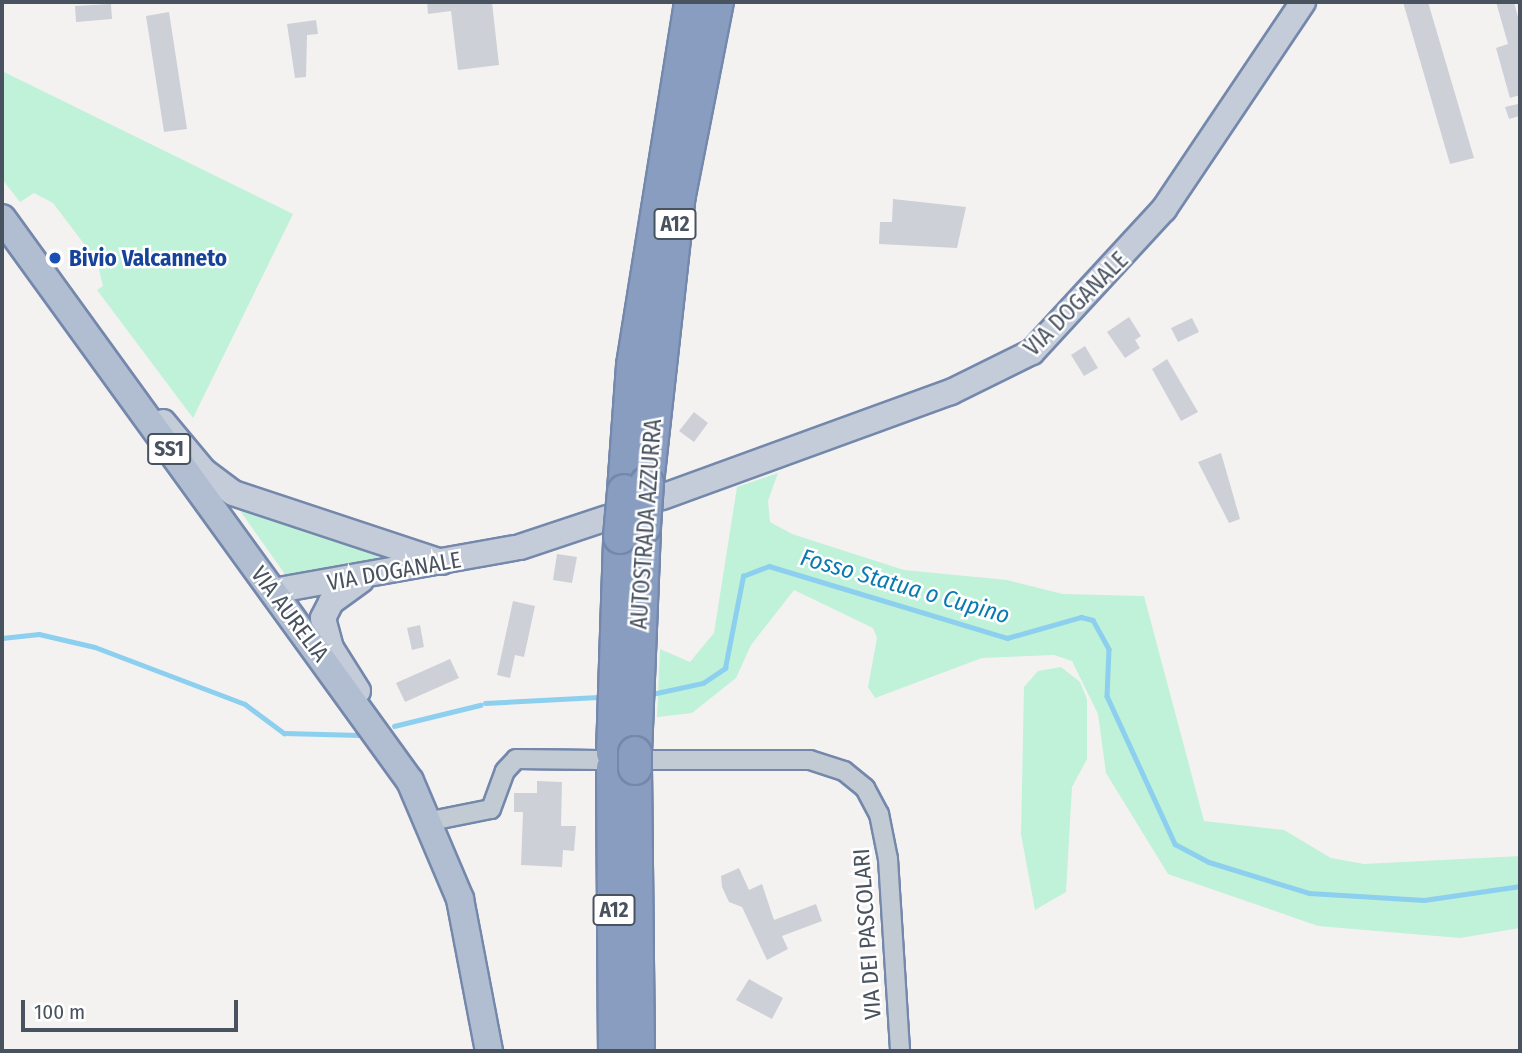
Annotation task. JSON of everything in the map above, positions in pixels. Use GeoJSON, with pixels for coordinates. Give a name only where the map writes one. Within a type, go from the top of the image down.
{"type":"FeatureCollection","features":[{"type":"Feature","properties":{"kind":"highway","name":"AUTOSTRADA AZZURRA"},"geometry":{"type":"LineString","coordinates":[[644,490],[638,326],[691,2]]}},
{"type":"Feature","properties":{"kind":"highway","name":"AUTOSTRADA AZZURRA"},"geometry":{"type":"LineString","coordinates":[[615,1051],[627,646],[623,527],[644,490],[679,195],[717,2]]}},
{"type":"Feature","properties":{"kind":"highway","name":"AUTOSTRADA AZZURRA"},"geometry":{"type":"LineString","coordinates":[[624,755],[638,1051]]}},
{"type":"Feature","properties":{"kind":"main road","name":"VIA DOGANALE"},"geometry":{"type":"LineString","coordinates":[[644,490],[951,392],[1032,352],[1164,209],[1303,2]]}},
{"type":"Feature","properties":{"kind":"main road","name":"VIA AURELIA"},"geometry":{"type":"LineString","coordinates":[[2,218],[390,750],[431,821],[473,943],[489,1051]]}},
{"type":"Feature","properties":{"kind":"main road"},"geometry":{"type":"LineString","coordinates":[[66,306],[220,485],[258,505],[442,562]]}},
{"type":"Feature","properties":{"kind":"main road","name":"VIA DOGANALE"},"geometry":{"type":"LineString","coordinates":[[273,591],[623,527]]}},
{"type":"Feature","properties":{"kind":"main road"},"geometry":{"type":"LineString","coordinates":[[366,716],[328,643],[323,618],[331,601],[368,575]]}},
{"type":"Feature","properties":{"kind":"street","name":"VIA DEI PASCOLARI"},"geometry":{"type":"LineString","coordinates":[[431,821],[491,809],[505,771],[516,759],[624,755],[803,759],[838,768],[862,785],[877,810],[887,848],[900,1051]]}},
{"type":"Feature","properties":{"kind":"green space"},"geometry":{"type":"Polygon","coordinates":[[[2,71],[293,214],[193,418],[97,290],[103,286],[97,261],[53,203],[34,193],[20,202],[2,179],[2,71]]]}},
{"type":"Feature","properties":{"kind":"green space"},"geometry":{"type":"Polygon","coordinates":[[[778,473],[768,501],[770,522],[792,534],[904,570],[1007,580],[1063,594],[1144,596],[1204,821],[1284,830],[1331,858],[1364,864],[1520,856],[1520,928],[1460,938],[1318,926],[1168,874],[1106,773],[1098,714],[1072,661],[1054,655],[982,658],[875,698],[868,687],[877,638],[873,628],[794,590],[751,645],[736,678],[692,713],[657,717],[660,649],[690,662],[714,633],[737,487],[778,473]]]}},
{"type":"Feature","properties":{"kind":"green space"},"geometry":{"type":"Polygon","coordinates":[[[238,508],[375,551],[381,562],[287,577],[238,508]]]}},
{"type":"Feature","properties":{"kind":"green space"},"geometry":{"type":"Polygon","coordinates":[[[1061,667],[1080,682],[1087,699],[1087,759],[1072,787],[1066,892],[1035,910],[1021,834],[1024,687],[1038,671],[1061,667]]]}},
{"type":"Feature","properties":{"kind":"building"},"geometry":{"type":"Polygon","coordinates":[[[427,2],[492,2],[499,65],[458,70],[451,11],[428,14],[427,2]]]}},
{"type":"Feature","properties":{"kind":"building"},"geometry":{"type":"Polygon","coordinates":[[[1403,2],[1428,2],[1474,158],[1450,164],[1403,2]]]}},
{"type":"Feature","properties":{"kind":"building"},"geometry":{"type":"Polygon","coordinates":[[[1496,2],[1514,2],[1520,25],[1520,95],[1510,98],[1496,48],[1508,44],[1496,2]]]}},
{"type":"Feature","properties":{"kind":"building"},"geometry":{"type":"Polygon","coordinates":[[[111,4],[112,19],[76,22],[75,6],[111,4]]]}},
{"type":"Feature","properties":{"kind":"building"},"geometry":{"type":"Polygon","coordinates":[[[169,12],[187,129],[164,132],[146,16],[169,12]]]}},
{"type":"Feature","properties":{"kind":"building"},"geometry":{"type":"Polygon","coordinates":[[[316,20],[318,34],[307,35],[306,77],[295,78],[287,24],[316,20]]]}},
{"type":"Feature","properties":{"kind":"building"},"geometry":{"type":"Polygon","coordinates":[[[1518,104],[1520,116],[1509,119],[1505,107],[1518,104]]]}},
{"type":"Feature","properties":{"kind":"building"},"geometry":{"type":"Polygon","coordinates":[[[893,199],[966,207],[957,248],[879,244],[880,222],[892,222],[893,199]]]}},
{"type":"Feature","properties":{"kind":"building"},"geometry":{"type":"Polygon","coordinates":[[[1129,317],[1141,336],[1135,340],[1140,348],[1125,358],[1107,332],[1129,317]]]}},
{"type":"Feature","properties":{"kind":"building"},"geometry":{"type":"Polygon","coordinates":[[[1192,318],[1199,332],[1178,342],[1171,328],[1192,318]]]}},
{"type":"Feature","properties":{"kind":"building"},"geometry":{"type":"Polygon","coordinates":[[[1085,346],[1098,368],[1084,376],[1071,355],[1085,346]]]}},
{"type":"Feature","properties":{"kind":"building"},"geometry":{"type":"Polygon","coordinates":[[[1167,359],[1198,412],[1181,421],[1152,369],[1167,359]]]}},
{"type":"Feature","properties":{"kind":"building"},"geometry":{"type":"Polygon","coordinates":[[[694,412],[708,423],[694,442],[679,431],[694,412]]]}},
{"type":"Feature","properties":{"kind":"building"},"geometry":{"type":"Polygon","coordinates":[[[1221,453],[1240,519],[1229,523],[1198,462],[1221,453]]]}},
{"type":"Feature","properties":{"kind":"building"},"geometry":{"type":"Polygon","coordinates":[[[557,554],[577,557],[572,583],[553,580],[557,554]]]}},
{"type":"Feature","properties":{"kind":"building"},"geometry":{"type":"Polygon","coordinates":[[[513,601],[535,606],[524,657],[515,655],[510,678],[497,675],[513,601]]]}},
{"type":"Feature","properties":{"kind":"building"},"geometry":{"type":"Polygon","coordinates":[[[420,625],[424,647],[412,650],[407,628],[420,625]]]}},
{"type":"Feature","properties":{"kind":"building"},"geometry":{"type":"Polygon","coordinates":[[[450,659],[459,678],[405,702],[396,683],[450,659]]]}},
{"type":"Feature","properties":{"kind":"building"},"geometry":{"type":"Polygon","coordinates":[[[537,781],[562,782],[561,826],[576,826],[574,851],[563,850],[562,867],[521,865],[523,812],[514,812],[514,793],[537,793],[537,781]]]}},
{"type":"Feature","properties":{"kind":"building"},"geometry":{"type":"Polygon","coordinates":[[[739,868],[749,890],[762,884],[774,920],[816,904],[822,921],[782,936],[788,949],[767,960],[742,907],[729,902],[722,887],[721,876],[739,868]]]}},
{"type":"Feature","properties":{"kind":"building"},"geometry":{"type":"Polygon","coordinates":[[[749,979],[783,998],[772,1019],[736,1000],[749,979]]]}},
{"type":"Feature","properties":{"kind":"waterway","name":"Fosso Statua o Cupino"},"geometry":{"type":"LineString","coordinates":[[652,694],[703,683],[725,668],[743,576],[769,566],[1007,638],[1081,617],[1093,620],[1109,649],[1107,696],[1175,844],[1209,862],[1309,893],[1424,900],[1520,886]]}},
{"type":"Feature","properties":{"kind":"waterway","name":"Fosso Statua o Cupino"},"geometry":{"type":"LineString","coordinates":[[2,638],[39,634],[95,647],[245,704],[284,733],[360,735]]}},
{"type":"Feature","properties":{"kind":"waterway","name":"Fosso Statua o Cupino"},"geometry":{"type":"LineString","coordinates":[[485,703],[598,697]]}},
{"type":"Feature","properties":{"kind":"waterway","name":"Fosso Statua o Cupino"},"geometry":{"type":"LineString","coordinates":[[394,726],[480,705]]}},
{"type":"Feature","properties":{"kind":"place","name":"Bivio Valcanneto"},"geometry":{"type":"Point","coordinates":[55,258]}}]}
